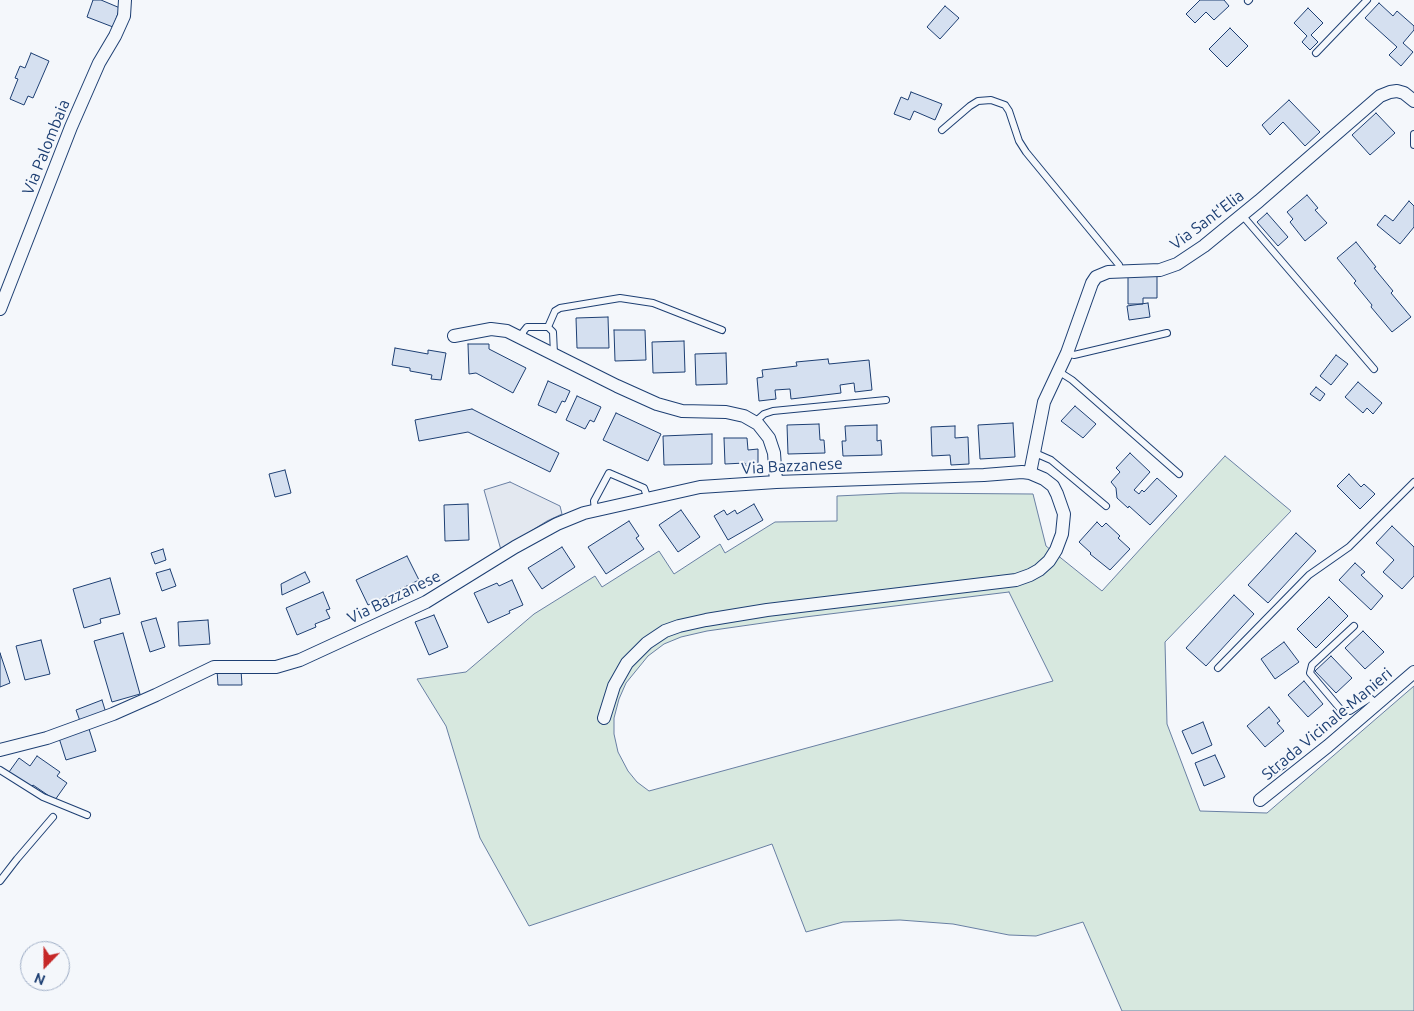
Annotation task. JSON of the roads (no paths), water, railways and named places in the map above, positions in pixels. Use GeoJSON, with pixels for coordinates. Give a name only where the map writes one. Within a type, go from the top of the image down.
{"type":"FeatureCollection","features":[{"type":"Feature","properties":{"kind":"street","name":"Via Palombaia"},"geometry":{"type":"LineString","coordinates":[[0,309],[71,127],[99,62],[115,36],[124,16],[125,0]]}},
{"type":"Feature","properties":{"kind":"street","name":"Via Sant'Elia"},"geometry":{"type":"LineString","coordinates":[[1030,473],[1042,406],[1066,354],[1095,279],[1102,274],[1156,271],[1173,266],[1200,249],[1242,215],[1383,95],[1392,91],[1399,91],[1414,101]]}},
{"type":"Feature","properties":{"kind":"street"},"geometry":{"type":"LineString","coordinates":[[454,336],[494,329],[507,331],[617,386],[664,406],[682,411],[735,413],[755,422],[771,443],[775,458],[776,482]]}},
{"type":"Feature","properties":{"kind":"street"},"geometry":{"type":"LineString","coordinates":[[604,718],[614,686],[627,663],[652,640],[665,631],[679,626],[807,604],[1016,580],[1035,573],[1046,564],[1056,550],[1062,534],[1064,519],[1062,504],[1055,490],[1044,479],[1030,473]]}},
{"type":"Feature","properties":{"kind":"street","name":"Via Bazzanese"},"geometry":{"type":"LineString","coordinates":[[0,750],[54,735],[123,710],[214,667],[272,667],[300,660],[426,602],[509,550],[557,524],[579,515],[700,487],[776,482],[1030,473]]}},
{"type":"Feature","properties":{"kind":"street","name":"Strada Vicinale Manieri"},"geometry":{"type":"LineString","coordinates":[[1260,800],[1414,672]]}},
{"type":"Feature","properties":{"kind":"lane"},"geometry":{"type":"LineString","coordinates":[[1316,53],[1367,0]]}},
{"type":"Feature","properties":{"kind":"lane"},"geometry":{"type":"LineString","coordinates":[[942,130],[978,101],[991,100],[1005,105],[1009,111],[1016,134],[1026,152],[1119,265],[1120,272]]}},
{"type":"Feature","properties":{"kind":"lane"},"geometry":{"type":"LineString","coordinates":[[1414,134],[1414,145]]}},
{"type":"Feature","properties":{"kind":"lane"},"geometry":{"type":"LineString","coordinates":[[1242,215],[1374,369]]}},
{"type":"Feature","properties":{"kind":"lane"},"geometry":{"type":"LineString","coordinates":[[548,326],[555,311],[562,307],[620,298],[649,302],[722,330]]}},
{"type":"Feature","properties":{"kind":"lane"},"geometry":{"type":"LineString","coordinates":[[522,339],[523,332],[527,327],[548,326]]}},
{"type":"Feature","properties":{"kind":"lane"},"geometry":{"type":"LineString","coordinates":[[548,326],[553,332],[554,354]]}},
{"type":"Feature","properties":{"kind":"lane"},"geometry":{"type":"LineString","coordinates":[[1066,354],[1074,355],[1167,333]]}},
{"type":"Feature","properties":{"kind":"lane"},"geometry":{"type":"LineString","coordinates":[[1058,371],[1072,380],[1179,474]]}},
{"type":"Feature","properties":{"kind":"lane"},"geometry":{"type":"LineString","coordinates":[[755,422],[764,414],[773,411],[886,400]]}},
{"type":"Feature","properties":{"kind":"lane"},"geometry":{"type":"LineString","coordinates":[[1035,453],[1049,459],[1106,506]]}},
{"type":"Feature","properties":{"kind":"lane"},"geometry":{"type":"LineString","coordinates":[[595,511],[594,501],[609,473],[644,488],[648,499]]}},
{"type":"Feature","properties":{"kind":"lane"},"geometry":{"type":"LineString","coordinates":[[1218,668],[1312,572],[1349,548],[1414,482]]}},
{"type":"Feature","properties":{"kind":"lane"},"geometry":{"type":"LineString","coordinates":[[1354,626],[1312,665],[1310,674],[1342,711],[1350,712],[1369,698],[1372,698],[1377,704]]}},
{"type":"Feature","properties":{"kind":"lane"},"geometry":{"type":"LineString","coordinates":[[0,770],[43,798],[87,815]]}},
{"type":"Feature","properties":{"kind":"lane"},"geometry":{"type":"LineString","coordinates":[[0,881],[17,858],[53,817]]}}]}
